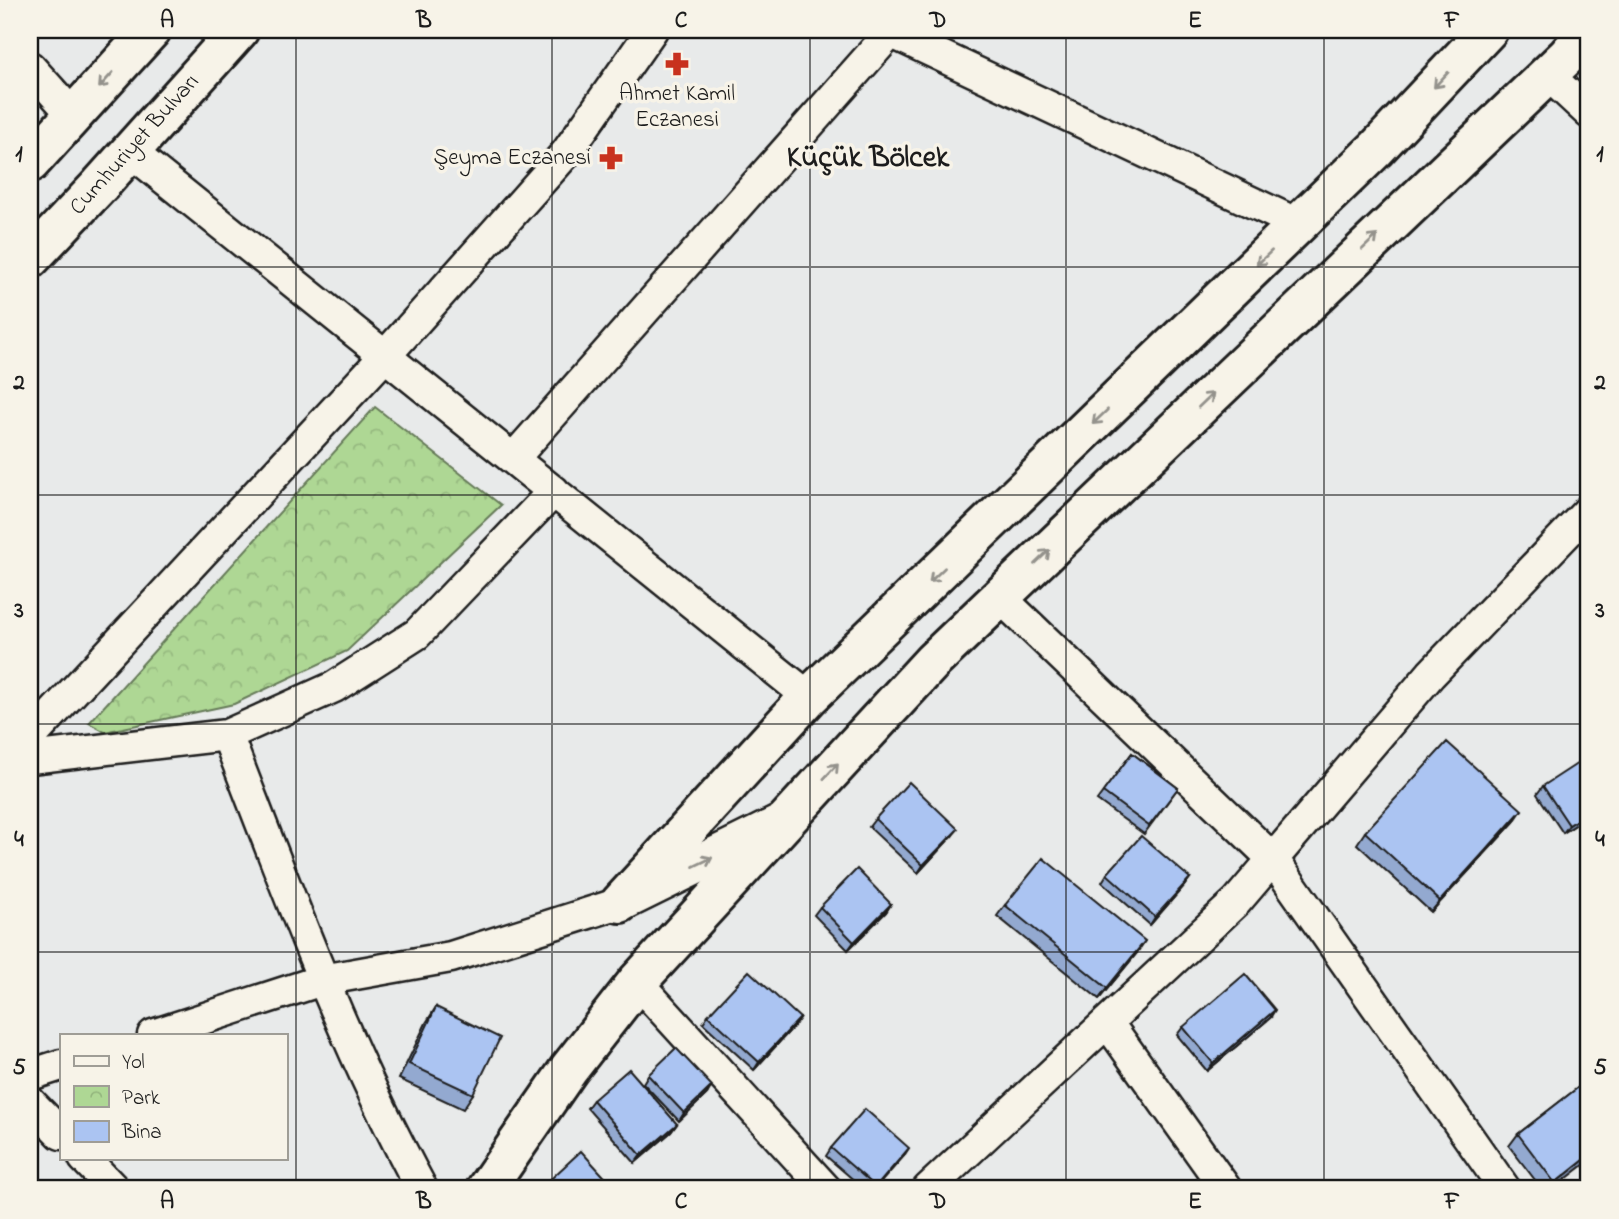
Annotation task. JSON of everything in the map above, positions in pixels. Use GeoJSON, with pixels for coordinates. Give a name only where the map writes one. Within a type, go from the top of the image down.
{"type":"FeatureCollection","features":[{"type":"Feature","properties":{"kind":"main road"},"geometry":{"type":"LineString","coordinates":[[30,163],[151,30]]}},
{"type":"Feature","properties":{"kind":"main road","name":"Cumhuriyet Bulvarı"},"geometry":{"type":"LineString","coordinates":[[30,258],[239,30]]}},
{"type":"Feature","properties":{"kind":"main road"},"geometry":{"type":"LineString","coordinates":[[620,903],[809,697],[1376,149],[1488,30]]}},
{"type":"Feature","properties":{"kind":"main road"},"geometry":{"type":"LineString","coordinates":[[486,1189],[569,1069],[637,982],[933,661],[1567,56],[1588,30]]}},
{"type":"Feature","properties":{"kind":"street"},"geometry":{"type":"LineString","coordinates":[[30,738],[385,356],[566,153],[652,30]]}},
{"type":"Feature","properties":{"kind":"street"},"geometry":{"type":"LineString","coordinates":[[513,459],[888,31],[1298,224]]}},
{"type":"Feature","properties":{"kind":"street"},"geometry":{"type":"LineString","coordinates":[[30,67],[74,116]]}},
{"type":"Feature","properties":{"kind":"street"},"geometry":{"type":"LineString","coordinates":[[1547,74],[1589,113]]}},
{"type":"Feature","properties":{"kind":"street"},"geometry":{"type":"LineString","coordinates":[[130,151],[809,697]]}},
{"type":"Feature","properties":{"kind":"street"},"geometry":{"type":"LineString","coordinates":[[30,758],[227,735],[334,687],[417,634],[554,491]]}},
{"type":"Feature","properties":{"kind":"street"},"geometry":{"type":"LineString","coordinates":[[928,1189],[1237,901],[1431,674],[1589,510]]}},
{"type":"Feature","properties":{"kind":"street"},"geometry":{"type":"LineString","coordinates":[[1000,597],[1273,859],[1505,1189]]}},
{"type":"Feature","properties":{"kind":"street"},"geometry":{"type":"LineString","coordinates":[[227,735],[322,980],[399,1148],[422,1189]]}},
{"type":"Feature","properties":{"kind":"street"},"geometry":{"type":"LineString","coordinates":[[156,1034],[322,980],[451,957],[620,903],[784,821]]}},
{"type":"Feature","properties":{"kind":"street"},"geometry":{"type":"LineString","coordinates":[[637,982],[826,1189]]}},
{"type":"Feature","properties":{"kind":"street"},"geometry":{"type":"LineString","coordinates":[[1107,1022],[1226,1189]]}},
{"type":"Feature","properties":{"kind":"street"},"geometry":{"type":"LineString","coordinates":[[30,1075],[60,1065]]}},
{"type":"Feature","properties":{"kind":"street"},"geometry":{"type":"LineString","coordinates":[[30,1101],[60,1134]]}},
{"type":"Feature","properties":{"kind":"street"},"geometry":{"type":"LineString","coordinates":[[85,1160],[114,1189]]}},
{"type":"Feature","properties":{"kind":"green space"},"geometry":{"type":"Polygon","coordinates":[[[375,407],[501,505],[347,651],[234,704],[105,732],[89,723],[375,407]]]}},
{"type":"Feature","properties":{"kind":"building"},"geometry":{"type":"Polygon","coordinates":[[[1447,742],[1522,810],[1440,901],[1365,832],[1447,742]]]}},
{"type":"Feature","properties":{"kind":"building"},"geometry":{"type":"Polygon","coordinates":[[[1132,753],[1178,788],[1149,826],[1103,792],[1132,753]]]}},
{"type":"Feature","properties":{"kind":"building"},"geometry":{"type":"Polygon","coordinates":[[[1589,756],[1589,812],[1569,825],[1543,786],[1589,756]]]}},
{"type":"Feature","properties":{"kind":"building"},"geometry":{"type":"Polygon","coordinates":[[[909,782],[958,829],[923,865],[875,819],[909,782]]]}},
{"type":"Feature","properties":{"kind":"building"},"geometry":{"type":"Polygon","coordinates":[[[1141,836],[1190,878],[1155,917],[1107,874],[1141,836]]]}},
{"type":"Feature","properties":{"kind":"building"},"geometry":{"type":"Polygon","coordinates":[[[1043,858],[1145,941],[1107,988],[1005,905],[1043,858]]]}},
{"type":"Feature","properties":{"kind":"building"},"geometry":{"type":"Polygon","coordinates":[[[857,869],[891,904],[854,942],[820,907],[857,869]]]}},
{"type":"Feature","properties":{"kind":"building"},"geometry":{"type":"Polygon","coordinates":[[[749,971],[800,1018],[759,1062],[708,1015],[749,971]]]}},
{"type":"Feature","properties":{"kind":"building"},"geometry":{"type":"Polygon","coordinates":[[[1245,974],[1275,1010],[1213,1063],[1183,1027],[1245,974]]]}},
{"type":"Feature","properties":{"kind":"building"},"geometry":{"type":"Polygon","coordinates":[[[436,1007],[500,1038],[473,1094],[409,1064],[436,1007]]]}},
{"type":"Feature","properties":{"kind":"building"},"geometry":{"type":"Polygon","coordinates":[[[676,1048],[712,1086],[684,1113],[648,1075],[676,1048]]]}},
{"type":"Feature","properties":{"kind":"building"},"geometry":{"type":"Polygon","coordinates":[[[629,1069],[677,1124],[641,1155],[593,1100],[629,1069]]]}},
{"type":"Feature","properties":{"kind":"building"},"geometry":{"type":"Polygon","coordinates":[[[1589,1079],[1589,1156],[1555,1183],[1518,1134],[1589,1079]]]}},
{"type":"Feature","properties":{"kind":"building"},"geometry":{"type":"Polygon","coordinates":[[[865,1109],[909,1148],[876,1187],[831,1148],[865,1109]]]}},
{"type":"Feature","properties":{"kind":"building"},"geometry":{"type":"Polygon","coordinates":[[[581,1151],[611,1184],[605,1189],[540,1189],[581,1151]]]}},
{"type":"Feature","properties":{"kind":"place","name":"Ahmet Kamil Eczanesi"},"geometry":{"type":"Point","coordinates":[677,64]}},
{"type":"Feature","properties":{"kind":"place","name":"Şeyma Eczanesi"},"geometry":{"type":"Point","coordinates":[611,158]}},
{"type":"Feature","properties":{"kind":"district","name":"Küçük Bölcek"},"geometry":{"type":"Point","coordinates":[868,159]}}]}
